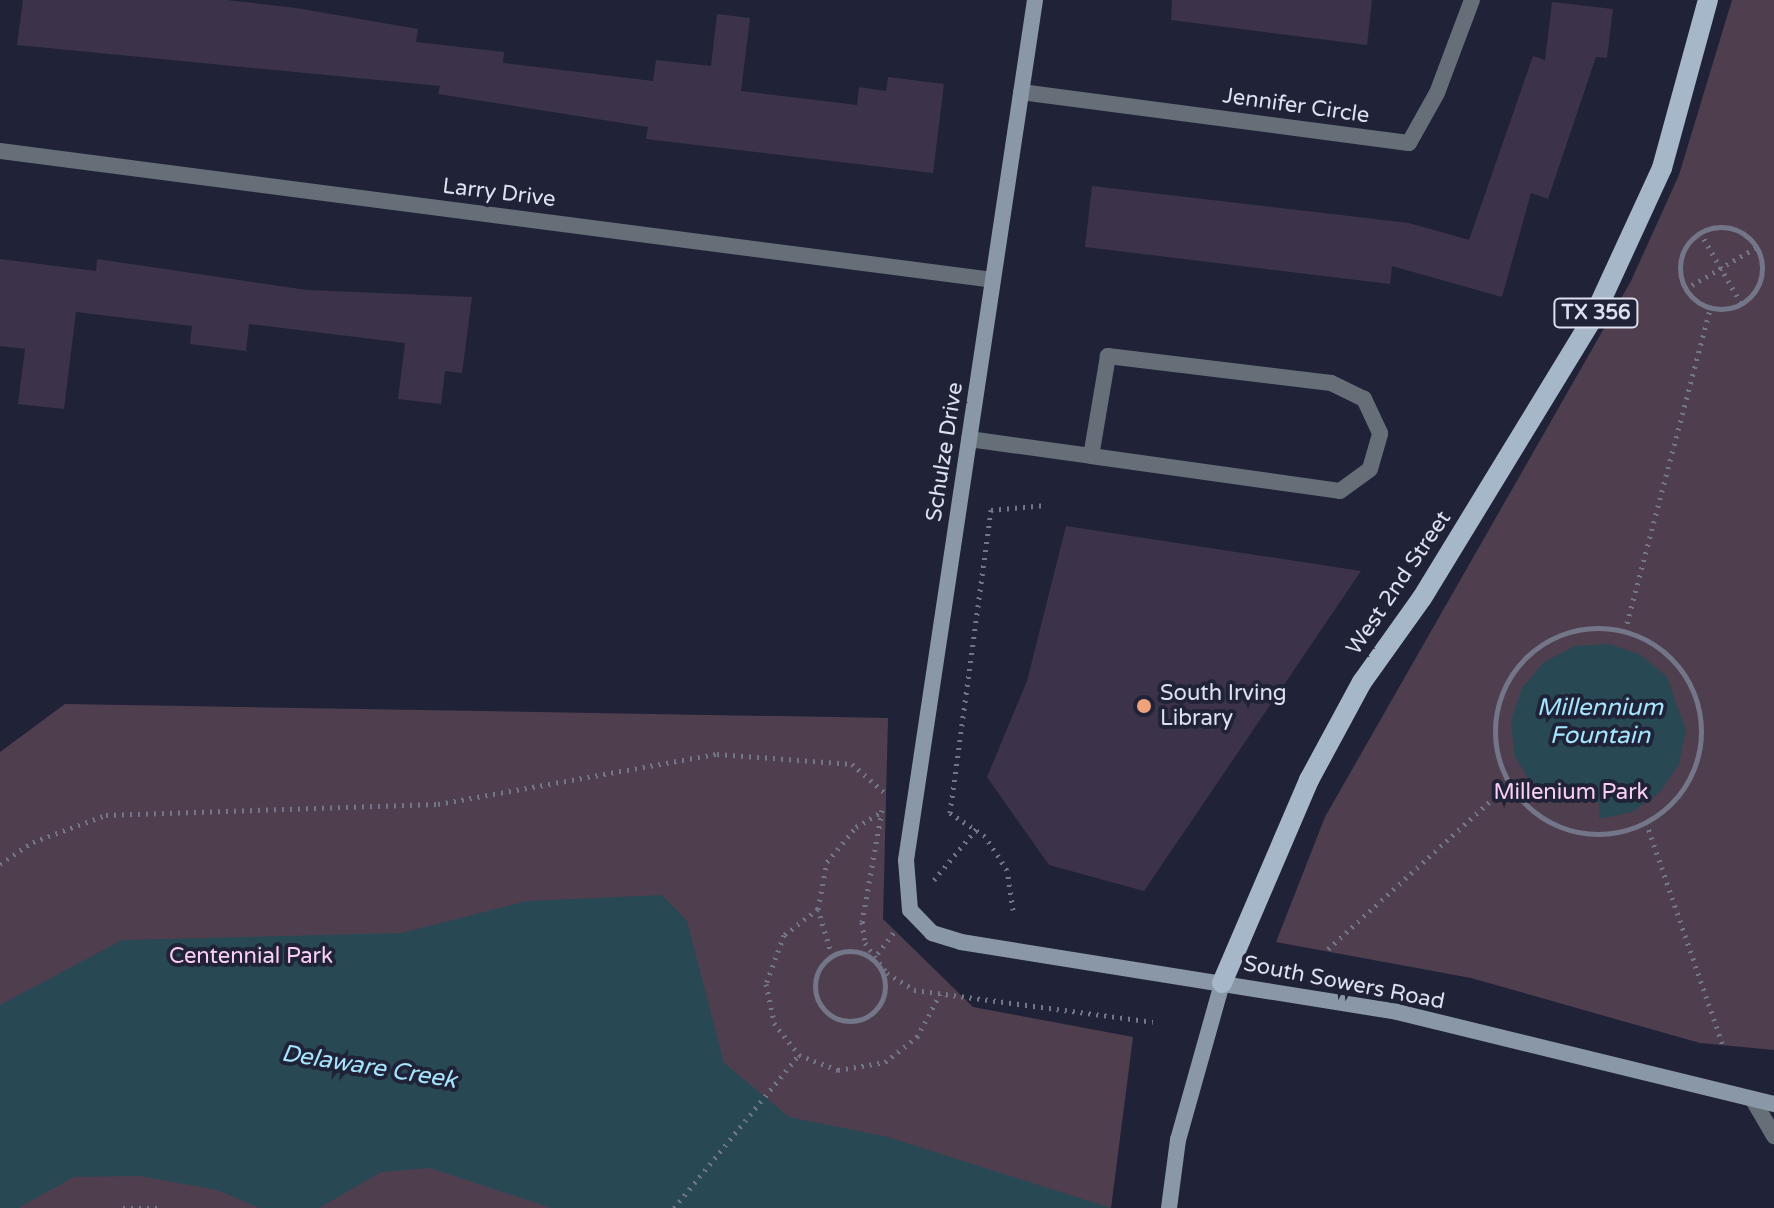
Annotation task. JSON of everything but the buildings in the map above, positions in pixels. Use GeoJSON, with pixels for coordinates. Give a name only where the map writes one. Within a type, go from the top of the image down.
{"type":"FeatureCollection","features":[{"type":"Feature","properties":{"kind":"main road","name":"West 2nd Street"},"geometry":{"type":"LineString","coordinates":[[1222,983],[1302,795],[1362,682],[1422,598],[1593,318],[1662,168],[1708,0]]}},
{"type":"Feature","properties":{"kind":"street","name":"Schulze Drive"},"geometry":{"type":"LineString","coordinates":[[910,910],[906,860],[1035,0]]}},
{"type":"Feature","properties":{"kind":"street","name":"Jennifer Circle"},"geometry":{"type":"LineString","coordinates":[[1021,92],[1409,143],[1437,93],[1472,0]]}},
{"type":"Feature","properties":{"kind":"street","name":"Larry Drive"},"geometry":{"type":"LineString","coordinates":[[0,151],[993,280]]}},
{"type":"Feature","properties":{"kind":"street"},"geometry":{"type":"LineString","coordinates":[[969,439],[1340,491],[1370,469],[1380,433],[1364,399],[1331,383],[1108,356],[1091,456]]}},
{"type":"Feature","properties":{"kind":"street","name":"South Sowers Road"},"geometry":{"type":"LineString","coordinates":[[910,910],[932,933],[961,942],[1397,1012],[1774,1104]]}},
{"type":"Feature","properties":{"kind":"street","name":"West 2nd Street"},"geometry":{"type":"LineString","coordinates":[[1169,1208],[1178,1140],[1222,983]]}},
{"type":"Feature","properties":{"kind":"street"},"geometry":{"type":"LineString","coordinates":[[1753,1100],[1774,1136]]}},
{"type":"Feature","properties":{"kind":"path"},"geometry":{"type":"LineString","coordinates":[[1732,228],[1757,247],[1762,279],[1742,305],[1710,309],[1685,289],[1681,257],[1700,232],[1732,228]]}},
{"type":"Feature","properties":{"kind":"path"},"geometry":{"type":"LineString","coordinates":[[1700,232],[1742,305]]}},
{"type":"Feature","properties":{"kind":"path"},"geometry":{"type":"LineString","coordinates":[[1685,289],[1757,247]]}},
{"type":"Feature","properties":{"kind":"path"},"geometry":{"type":"LineString","coordinates":[[1625,631],[1710,309]]}},
{"type":"Feature","properties":{"kind":"path"},"geometry":{"type":"LineString","coordinates":[[1013,910],[1007,870],[977,828],[950,813],[991,510],[1046,505]]}},
{"type":"Feature","properties":{"kind":"path"},"geometry":{"type":"LineString","coordinates":[[1572,631],[1625,631],[1671,658],[1700,719],[1692,773],[1646,822],[1619,832],[1576,832],[1537,814],[1509,784],[1495,730],[1516,668],[1572,631]]}},
{"type":"Feature","properties":{"kind":"path"},"geometry":{"type":"LineString","coordinates":[[0,864],[33,842],[106,815],[438,804],[717,754],[852,764],[885,793]]}},
{"type":"Feature","properties":{"kind":"path"},"geometry":{"type":"LineString","coordinates":[[1328,949],[1509,784]]}},
{"type":"Feature","properties":{"kind":"path"},"geometry":{"type":"LineString","coordinates":[[832,956],[818,909],[839,844],[882,812]]}},
{"type":"Feature","properties":{"kind":"path"},"geometry":{"type":"LineString","coordinates":[[1646,822],[1724,1048]]}},
{"type":"Feature","properties":{"kind":"path"},"geometry":{"type":"LineString","coordinates":[[935,879],[977,828]]}},
{"type":"Feature","properties":{"kind":"path"},"geometry":{"type":"LineString","coordinates":[[818,909],[784,935],[766,984],[774,1023],[799,1055],[838,1070],[885,1062],[917,1037],[940,994],[951,992],[1153,1022]]}},
{"type":"Feature","properties":{"kind":"path"},"geometry":{"type":"LineString","coordinates":[[858,952],[880,968],[883,999],[868,1017],[833,1017],[817,999],[817,975],[832,956],[858,952]]}},
{"type":"Feature","properties":{"kind":"path"},"geometry":{"type":"LineString","coordinates":[[674,1208],[799,1055]]}},
{"type":"Feature","properties":{"kind":"path"},"geometry":{"type":"LineString","coordinates":[[123,1208],[162,1208]]}},
{"type":"Feature","properties":{"kind":"green space","name":"Millenium Park"},"geometry":{"type":"Polygon","coordinates":[[[1732,0],[1774,0],[1774,1050],[1700,1043],[1471,978],[1276,942],[1325,817],[1631,281],[1679,175],[1732,0]]]}},
{"type":"Feature","properties":{"kind":"green space","name":"Centennial Park"},"geometry":{"type":"Polygon","coordinates":[[[65,704],[888,718],[883,919],[973,1007],[1133,1037],[1111,1208],[0,1208],[0,752],[65,704]]]}},
{"type":"Feature","properties":{"kind":"water","name":"Millennium Fountain"},"geometry":{"type":"Polygon","coordinates":[[[1609,644],[1641,655],[1667,677],[1686,730],[1679,764],[1660,792],[1632,812],[1599,819],[1599,803],[1562,790],[1557,804],[1537,794],[1514,754],[1511,720],[1522,688],[1544,662],[1575,646],[1609,644]]]}},
{"type":"Feature","properties":{"kind":"water","name":"Delaware Creek"},"geometry":{"type":"Polygon","coordinates":[[[662,895],[687,921],[724,1063],[789,1117],[888,1137],[1111,1208],[551,1208],[430,1168],[381,1172],[319,1208],[259,1208],[217,1190],[139,1176],[74,1177],[18,1208],[0,1208],[0,1005],[122,940],[402,933],[526,901],[662,895]]]}},
{"type":"Feature","properties":{"kind":"place","name":"South Irving Library"},"geometry":{"type":"Point","coordinates":[1144,706]}}]}
